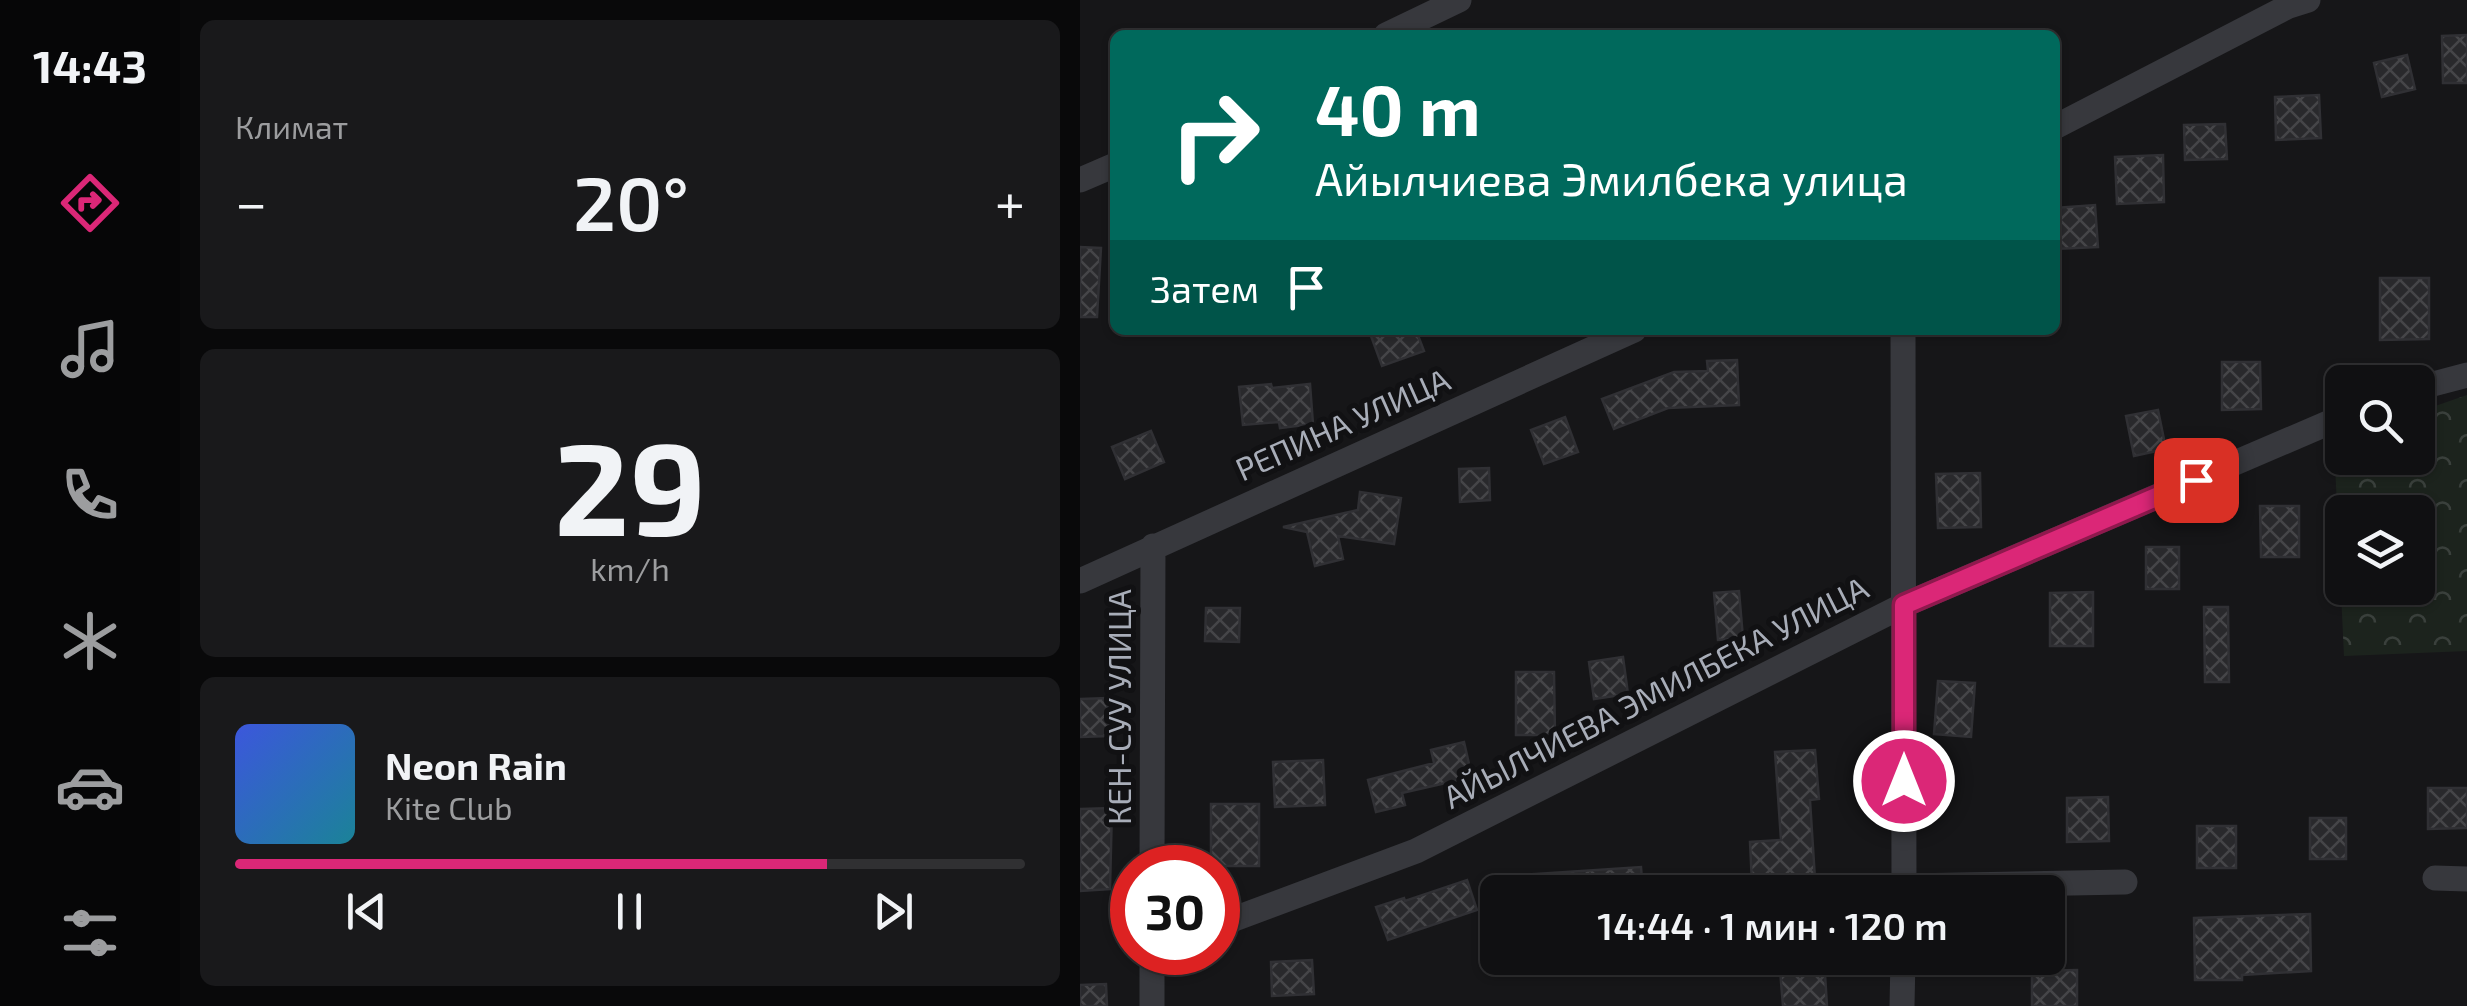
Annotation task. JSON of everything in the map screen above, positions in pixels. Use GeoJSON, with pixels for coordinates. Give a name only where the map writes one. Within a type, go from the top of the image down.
{"type":"FeatureCollection","features":[{"type":"Feature","properties":{"kind":"street"},"geometry":{"type":"LineString","coordinates":[[1396,30],[1459,0]]}},
{"type":"Feature","properties":{"kind":"street"},"geometry":{"type":"LineString","coordinates":[[2060,124],[2157,72],[2308,0]]}},
{"type":"Feature","properties":{"kind":"street"},"geometry":{"type":"LineString","coordinates":[[1080,180],[1110,167]]}},
{"type":"Feature","properties":{"kind":"street","name":"РЕПИНА УЛИЦА"},"geometry":{"type":"LineString","coordinates":[[1080,581],[1623,335]]}},
{"type":"Feature","properties":{"kind":"street"},"geometry":{"type":"LineString","coordinates":[[1903,335],[1904,875]]}},
{"type":"Feature","properties":{"kind":"street"},"geometry":{"type":"LineString","coordinates":[[2435,383],[2467,375]]}},
{"type":"Feature","properties":{"kind":"street","name":"АЙЫЛЧИЕВА ЭМИЛБЕКА УЛИЦА"},"geometry":{"type":"LineString","coordinates":[[1240,917],[1416,850],[1904,605],[2325,424]]}},
{"type":"Feature","properties":{"kind":"street","name":"КЕН-СУУ УЛИЦА"},"geometry":{"type":"LineString","coordinates":[[1152,845],[1153,546]]}},
{"type":"Feature","properties":{"kind":"street"},"geometry":{"type":"LineString","coordinates":[[2435,878],[2467,879]]}},
{"type":"Feature","properties":{"kind":"street"},"geometry":{"type":"LineString","coordinates":[[2065,884],[2125,882]]}},
{"type":"Feature","properties":{"kind":"street"},"geometry":{"type":"LineString","coordinates":[[1152,975],[1152,1006]]}},
{"type":"Feature","properties":{"kind":"street"},"geometry":{"type":"LineString","coordinates":[[1902,1006],[1903,975]]}},
{"type":"Feature","properties":{"kind":"green space"},"geometry":{"type":"Polygon","coordinates":[[[2467,395],[2467,651],[2344,656],[2342,605],[2435,605],[2435,495],[2336,495],[2336,475],[2435,475],[2435,406],[2467,395]]]}},
{"type":"Feature","properties":{"kind":"building"},"geometry":{"type":"Polygon","coordinates":[[[2467,35],[2467,83],[2443,83],[2442,36],[2467,35]]]}},
{"type":"Feature","properties":{"kind":"building"},"geometry":{"type":"Polygon","coordinates":[[[2407,55],[2415,89],[2382,97],[2374,63],[2407,55]]]}},
{"type":"Feature","properties":{"kind":"building"},"geometry":{"type":"Polygon","coordinates":[[[2319,95],[2321,138],[2276,140],[2275,97],[2319,95]]]}},
{"type":"Feature","properties":{"kind":"building"},"geometry":{"type":"Polygon","coordinates":[[[2225,124],[2227,159],[2185,160],[2184,125],[2225,124]]]}},
{"type":"Feature","properties":{"kind":"building"},"geometry":{"type":"Polygon","coordinates":[[[2163,155],[2164,202],[2117,204],[2115,157],[2163,155]]]}},
{"type":"Feature","properties":{"kind":"building"},"geometry":{"type":"Polygon","coordinates":[[[2095,205],[2098,247],[2060,249],[2060,208],[2095,205]]]}},
{"type":"Feature","properties":{"kind":"building"},"geometry":{"type":"Polygon","coordinates":[[[1080,247],[1101,248],[1097,317],[1080,317],[1080,247]]]}},
{"type":"Feature","properties":{"kind":"building"},"geometry":{"type":"Polygon","coordinates":[[[2380,278],[2429,278],[2429,339],[2380,340],[2380,278]]]}},
{"type":"Feature","properties":{"kind":"building"},"geometry":{"type":"Polygon","coordinates":[[[1418,335],[1424,351],[1382,366],[1371,336],[1418,335]]]}},
{"type":"Feature","properties":{"kind":"building"},"geometry":{"type":"Polygon","coordinates":[[[1737,360],[1739,405],[1668,408],[1614,429],[1602,399],[1674,372],[1708,371],[1707,361],[1737,360]]]}},
{"type":"Feature","properties":{"kind":"building"},"geometry":{"type":"Polygon","coordinates":[[[2222,362],[2260,362],[2261,409],[2222,410],[2222,362]]]}},
{"type":"Feature","properties":{"kind":"building"},"geometry":{"type":"Polygon","coordinates":[[[1271,384],[1272,388],[1310,384],[1313,424],[1280,428],[1279,422],[1243,425],[1239,387],[1271,384]]]}},
{"type":"Feature","properties":{"kind":"building"},"geometry":{"type":"Polygon","coordinates":[[[2158,410],[2166,449],[2134,456],[2126,416],[2158,410]]]}},
{"type":"Feature","properties":{"kind":"building"},"geometry":{"type":"Polygon","coordinates":[[[1565,417],[1578,452],[1544,464],[1531,430],[1565,417]]]}},
{"type":"Feature","properties":{"kind":"building"},"geometry":{"type":"Polygon","coordinates":[[[1151,431],[1164,462],[1125,479],[1112,447],[1151,431]]]}},
{"type":"Feature","properties":{"kind":"building"},"geometry":{"type":"Polygon","coordinates":[[[1489,468],[1490,500],[1460,502],[1459,469],[1489,468]]]}},
{"type":"Feature","properties":{"kind":"building"},"geometry":{"type":"Polygon","coordinates":[[[1980,473],[1981,527],[1938,528],[1936,474],[1980,473]]]}},
{"type":"Feature","properties":{"kind":"building"},"geometry":{"type":"Polygon","coordinates":[[[1360,492],[1401,498],[1394,544],[1338,536],[1343,559],[1315,566],[1307,532],[1283,527],[1358,510],[1360,492]]]}},
{"type":"Feature","properties":{"kind":"building"},"geometry":{"type":"Polygon","coordinates":[[[2260,506],[2299,506],[2299,557],[2261,557],[2260,506]]]}},
{"type":"Feature","properties":{"kind":"building"},"geometry":{"type":"Polygon","coordinates":[[[2146,547],[2179,547],[2179,589],[2146,589],[2146,547]]]}},
{"type":"Feature","properties":{"kind":"building"},"geometry":{"type":"Polygon","coordinates":[[[1739,591],[1743,638],[1718,640],[1714,593],[1739,591]]]}},
{"type":"Feature","properties":{"kind":"building"},"geometry":{"type":"Polygon","coordinates":[[[2093,592],[2093,646],[2050,646],[2050,593],[2093,592]]]}},
{"type":"Feature","properties":{"kind":"building"},"geometry":{"type":"Polygon","coordinates":[[[2204,607],[2228,607],[2229,682],[2205,682],[2204,607]]]}},
{"type":"Feature","properties":{"kind":"building"},"geometry":{"type":"Polygon","coordinates":[[[1206,608],[1240,608],[1239,642],[1205,641],[1206,608]]]}},
{"type":"Feature","properties":{"kind":"building"},"geometry":{"type":"Polygon","coordinates":[[[1623,657],[1628,694],[1594,699],[1589,662],[1623,657]]]}},
{"type":"Feature","properties":{"kind":"building"},"geometry":{"type":"Polygon","coordinates":[[[1516,672],[1554,672],[1555,735],[1516,735],[1516,672]]]}},
{"type":"Feature","properties":{"kind":"building"},"geometry":{"type":"Polygon","coordinates":[[[1938,681],[1975,683],[1971,737],[1934,734],[1938,681]]]}},
{"type":"Feature","properties":{"kind":"building"},"geometry":{"type":"Polygon","coordinates":[[[1107,698],[1109,736],[1080,737],[1080,699],[1107,698]]]}},
{"type":"Feature","properties":{"kind":"building"},"geometry":{"type":"Polygon","coordinates":[[[1464,742],[1472,777],[1402,793],[1405,805],[1376,812],[1368,780],[1434,763],[1431,750],[1464,742]]]}},
{"type":"Feature","properties":{"kind":"building"},"geometry":{"type":"Polygon","coordinates":[[[1815,750],[1819,799],[1810,800],[1815,875],[1752,875],[1750,842],[1781,840],[1775,752],[1815,750]]]}},
{"type":"Feature","properties":{"kind":"building"},"geometry":{"type":"Polygon","coordinates":[[[1323,760],[1325,805],[1275,807],[1273,762],[1323,760]]]}},
{"type":"Feature","properties":{"kind":"building"},"geometry":{"type":"Polygon","coordinates":[[[2428,788],[2467,788],[2467,828],[2428,829],[2428,788]]]}},
{"type":"Feature","properties":{"kind":"building"},"geometry":{"type":"Polygon","coordinates":[[[2108,797],[2109,841],[2067,842],[2067,798],[2108,797]]]}},
{"type":"Feature","properties":{"kind":"building"},"geometry":{"type":"Polygon","coordinates":[[[1211,804],[1259,804],[1259,866],[1240,866],[1240,845],[1211,845],[1211,804]]]}},
{"type":"Feature","properties":{"kind":"building"},"geometry":{"type":"Polygon","coordinates":[[[1112,808],[1110,889],[1080,891],[1080,809],[1112,808]]]}},
{"type":"Feature","properties":{"kind":"building"},"geometry":{"type":"Polygon","coordinates":[[[2310,818],[2346,818],[2346,859],[2310,859],[2310,818]]]}},
{"type":"Feature","properties":{"kind":"building"},"geometry":{"type":"Polygon","coordinates":[[[2197,826],[2236,826],[2236,868],[2197,868],[2197,826]]]}},
{"type":"Feature","properties":{"kind":"building"},"geometry":{"type":"Polygon","coordinates":[[[1641,867],[1642,875],[1520,875],[1641,867]]]}},
{"type":"Feature","properties":{"kind":"building"},"geometry":{"type":"Polygon","coordinates":[[[1467,880],[1477,910],[1388,940],[1376,907],[1467,880]]]}},
{"type":"Feature","properties":{"kind":"building"},"geometry":{"type":"Polygon","coordinates":[[[2310,914],[2311,971],[2242,975],[2242,980],[2195,980],[2194,918],[2310,914]]]}},
{"type":"Feature","properties":{"kind":"building"},"geometry":{"type":"Polygon","coordinates":[[[1312,960],[1314,994],[1272,996],[1271,962],[1312,960]]]}},
{"type":"Feature","properties":{"kind":"building"},"geometry":{"type":"Polygon","coordinates":[[[2065,970],[2077,970],[2077,1006],[2032,1006],[2032,975],[2065,975],[2065,970]]]}},
{"type":"Feature","properties":{"kind":"building"},"geometry":{"type":"Polygon","coordinates":[[[1780,975],[1825,975],[1827,1006],[1783,1006],[1780,975]]]}},
{"type":"Feature","properties":{"kind":"building"},"geometry":{"type":"Polygon","coordinates":[[[1106,984],[1107,1006],[1080,1006],[1080,985],[1106,984]]]}},
{"type":"Feature","properties":{"kind":"route"},"geometry":{"type":"LineString","coordinates":[[1904,781],[1904,605],[2196,480]]}}]}
